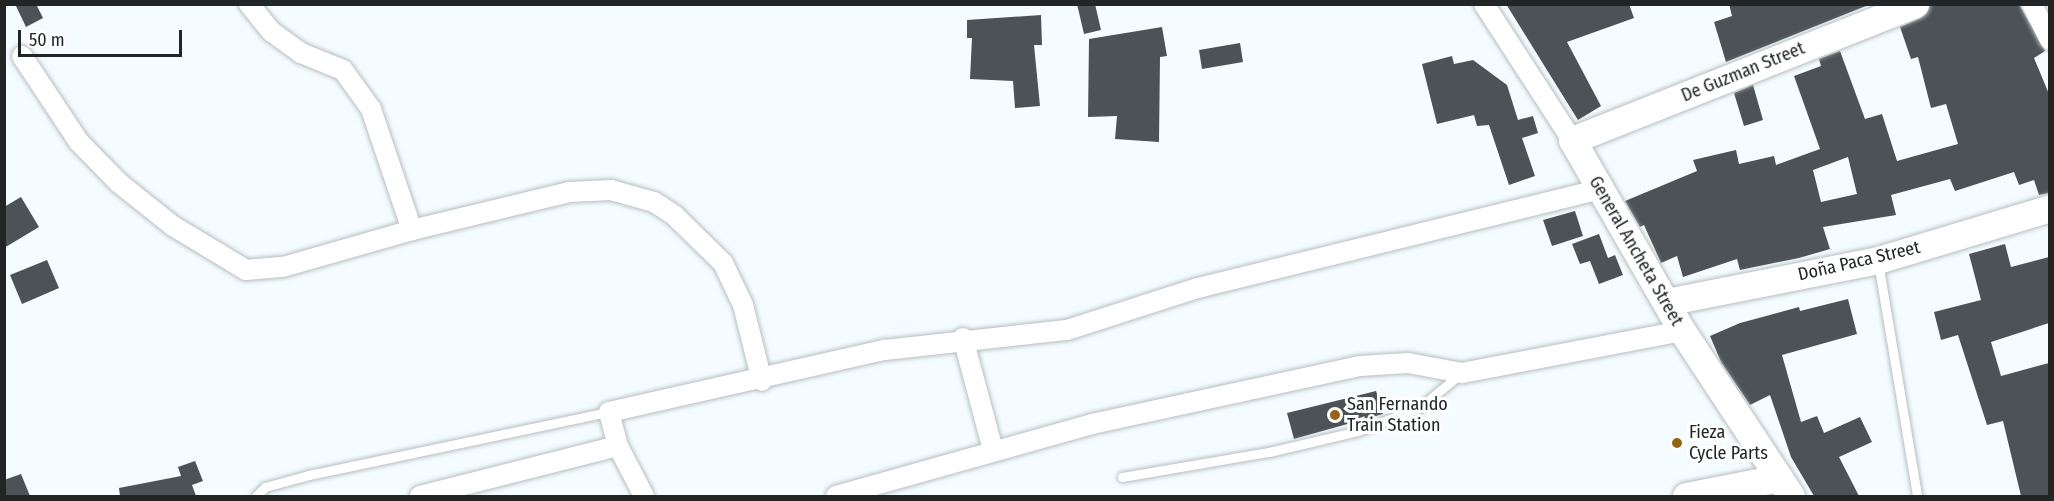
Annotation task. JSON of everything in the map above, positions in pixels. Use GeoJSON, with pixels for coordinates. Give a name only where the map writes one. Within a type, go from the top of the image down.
{"type":"FeatureCollection","features":[{"type":"Feature","properties":{"kind":"street"},"geometry":{"type":"LineString","coordinates":[[249,4],[272,32],[301,53],[343,70],[371,109],[412,230]]}},
{"type":"Feature","properties":{"kind":"street","name":"General Ancheta Street"},"geometry":{"type":"LineString","coordinates":[[1484,4],[1572,140],[1682,331],[1785,488]]}},
{"type":"Feature","properties":{"kind":"street","name":"De Guzman Street"},"geometry":{"type":"LineString","coordinates":[[1572,140],[1915,4]]}},
{"type":"Feature","properties":{"kind":"street"},"geometry":{"type":"LineString","coordinates":[[2032,4],[2049,40]]}},
{"type":"Feature","properties":{"kind":"street"},"geometry":{"type":"LineString","coordinates":[[22,56],[79,142],[119,183],[173,226],[231,263],[256,271],[283,267],[412,230],[569,192],[611,190],[654,202],[674,215],[723,263],[743,305],[762,381]]}},
{"type":"Feature","properties":{"kind":"street"},"geometry":{"type":"LineString","coordinates":[[644,496],[618,446],[609,412],[762,381],[885,350],[963,339],[1067,330],[1198,288],[1600,189]]}},
{"type":"Feature","properties":{"kind":"street","name":"Doña Paca Street"},"geometry":{"type":"LineString","coordinates":[[1666,302],[1878,260],[2049,208]]}},
{"type":"Feature","properties":{"kind":"street"},"geometry":{"type":"LineString","coordinates":[[836,496],[1092,424],[1360,366],[1408,363],[1462,373],[1682,331]]}},
{"type":"Feature","properties":{"kind":"street"},"geometry":{"type":"LineString","coordinates":[[963,339],[993,450]]}},
{"type":"Feature","properties":{"kind":"street"},"geometry":{"type":"LineString","coordinates":[[420,496],[618,446]]}},
{"type":"Feature","properties":{"kind":"street"},"geometry":{"type":"LineString","coordinates":[[1686,496],[1785,488]]}},
{"type":"Feature","properties":{"kind":"lane"},"geometry":{"type":"LineString","coordinates":[[1878,260],[1917,496]]}},
{"type":"Feature","properties":{"kind":"lane"},"geometry":{"type":"LineString","coordinates":[[1122,477],[1269,452],[1358,431],[1419,408],[1462,373]]}},
{"type":"Feature","properties":{"kind":"lane"},"geometry":{"type":"LineString","coordinates":[[256,496],[265,487],[309,475],[609,412]]}},
{"type":"Feature","properties":{"kind":"building"},"geometry":{"type":"Polygon","coordinates":[[[15,4],[36,4],[43,18],[26,27],[15,4]]]}},
{"type":"Feature","properties":{"kind":"building"},"geometry":{"type":"Polygon","coordinates":[[[1077,4],[1095,4],[1101,30],[1084,34],[1077,4]]]}},
{"type":"Feature","properties":{"kind":"building"},"geometry":{"type":"Polygon","coordinates":[[[1506,4],[1629,4],[1634,18],[1567,42],[1601,106],[1578,120],[1506,4]]]}},
{"type":"Feature","properties":{"kind":"building"},"geometry":{"type":"Polygon","coordinates":[[[1729,4],[1871,4],[1726,62],[1714,22],[1732,16],[1729,4]]]}},
{"type":"Feature","properties":{"kind":"building"},"geometry":{"type":"Polygon","coordinates":[[[1930,4],[2019,4],[2045,51],[2034,58],[2049,94],[2049,193],[2039,195],[2034,180],[2019,185],[2014,172],[1955,191],[1950,179],[1891,195],[1896,215],[1823,227],[1830,249],[1740,270],[1737,259],[1683,277],[1677,256],[1661,263],[1644,225],[1640,227],[1625,201],[1697,171],[1693,160],[1736,150],[1739,164],[1774,156],[1776,165],[1820,149],[1794,76],[1821,66],[1819,59],[1840,51],[1865,119],[1882,114],[1897,161],[1958,144],[1946,104],[1931,108],[1918,57],[1911,59],[1900,27],[1921,18],[1930,4]],[[1848,157],[1813,170],[1821,202],[1857,194],[1848,157]]]}},
{"type":"Feature","properties":{"kind":"building"},"geometry":{"type":"Polygon","coordinates":[[[1041,15],[1042,45],[1034,45],[1040,106],[1015,108],[1013,81],[970,79],[972,38],[967,38],[967,20],[1041,15]]]}},
{"type":"Feature","properties":{"kind":"building"},"geometry":{"type":"Polygon","coordinates":[[[1162,27],[1167,56],[1160,57],[1159,142],[1115,139],[1117,116],[1088,117],[1089,39],[1162,27]]]}},
{"type":"Feature","properties":{"kind":"building"},"geometry":{"type":"Polygon","coordinates":[[[1240,43],[1243,62],[1202,69],[1199,50],[1240,43]]]}},
{"type":"Feature","properties":{"kind":"building"},"geometry":{"type":"Polygon","coordinates":[[[1452,56],[1454,64],[1473,60],[1507,85],[1518,120],[1533,116],[1538,133],[1522,138],[1535,176],[1509,185],[1489,125],[1477,126],[1474,115],[1437,124],[1422,64],[1452,56]]]}},
{"type":"Feature","properties":{"kind":"building"},"geometry":{"type":"Polygon","coordinates":[[[1753,85],[1763,120],[1744,126],[1734,93],[1753,85]]]}},
{"type":"Feature","properties":{"kind":"building"},"geometry":{"type":"Polygon","coordinates":[[[21,197],[39,227],[4,248],[4,207],[21,197]]]}},
{"type":"Feature","properties":{"kind":"building"},"geometry":{"type":"Polygon","coordinates":[[[1575,211],[1583,236],[1552,246],[1543,220],[1575,211]]]}},
{"type":"Feature","properties":{"kind":"building"},"geometry":{"type":"Polygon","coordinates":[[[1599,234],[1608,258],[1615,255],[1623,275],[1599,284],[1590,261],[1580,264],[1572,244],[1599,234]]]}},
{"type":"Feature","properties":{"kind":"building"},"geometry":{"type":"Polygon","coordinates":[[[2005,244],[2011,267],[2049,257],[2049,323],[1991,342],[2001,376],[2049,363],[2049,496],[2021,496],[2003,421],[1987,425],[1958,335],[1941,340],[1934,312],[1981,300],[1969,254],[2005,244]]]}},
{"type":"Feature","properties":{"kind":"building"},"geometry":{"type":"Polygon","coordinates":[[[47,260],[59,288],[22,304],[10,275],[47,260]]]}},
{"type":"Feature","properties":{"kind":"building"},"geometry":{"type":"Polygon","coordinates":[[[1848,299],[1857,334],[1782,355],[1801,422],[1817,416],[1824,433],[1860,417],[1872,442],[1839,457],[1859,496],[1814,496],[1791,457],[1770,395],[1750,405],[1721,362],[1710,336],[1740,323],[1799,307],[1800,311],[1848,299]]]}},
{"type":"Feature","properties":{"kind":"building","name":"San Fernando Train Station"},"geometry":{"type":"Polygon","coordinates":[[[1376,391],[1383,414],[1294,439],[1287,413],[1376,391]]]}},
{"type":"Feature","properties":{"kind":"building"},"geometry":{"type":"Polygon","coordinates":[[[195,461],[203,481],[192,485],[196,496],[120,496],[119,488],[181,476],[178,467],[195,461]]]}},
{"type":"Feature","properties":{"kind":"building"},"geometry":{"type":"Polygon","coordinates":[[[21,474],[30,496],[4,496],[4,480],[21,474]]]}},
{"type":"Feature","properties":{"kind":"place","name":"San Fernando Train Station"},"geometry":{"type":"Point","coordinates":[1335,415]}},
{"type":"Feature","properties":{"kind":"place","name":"Fieza Cycle Parts"},"geometry":{"type":"Point","coordinates":[1677,443]}}]}
